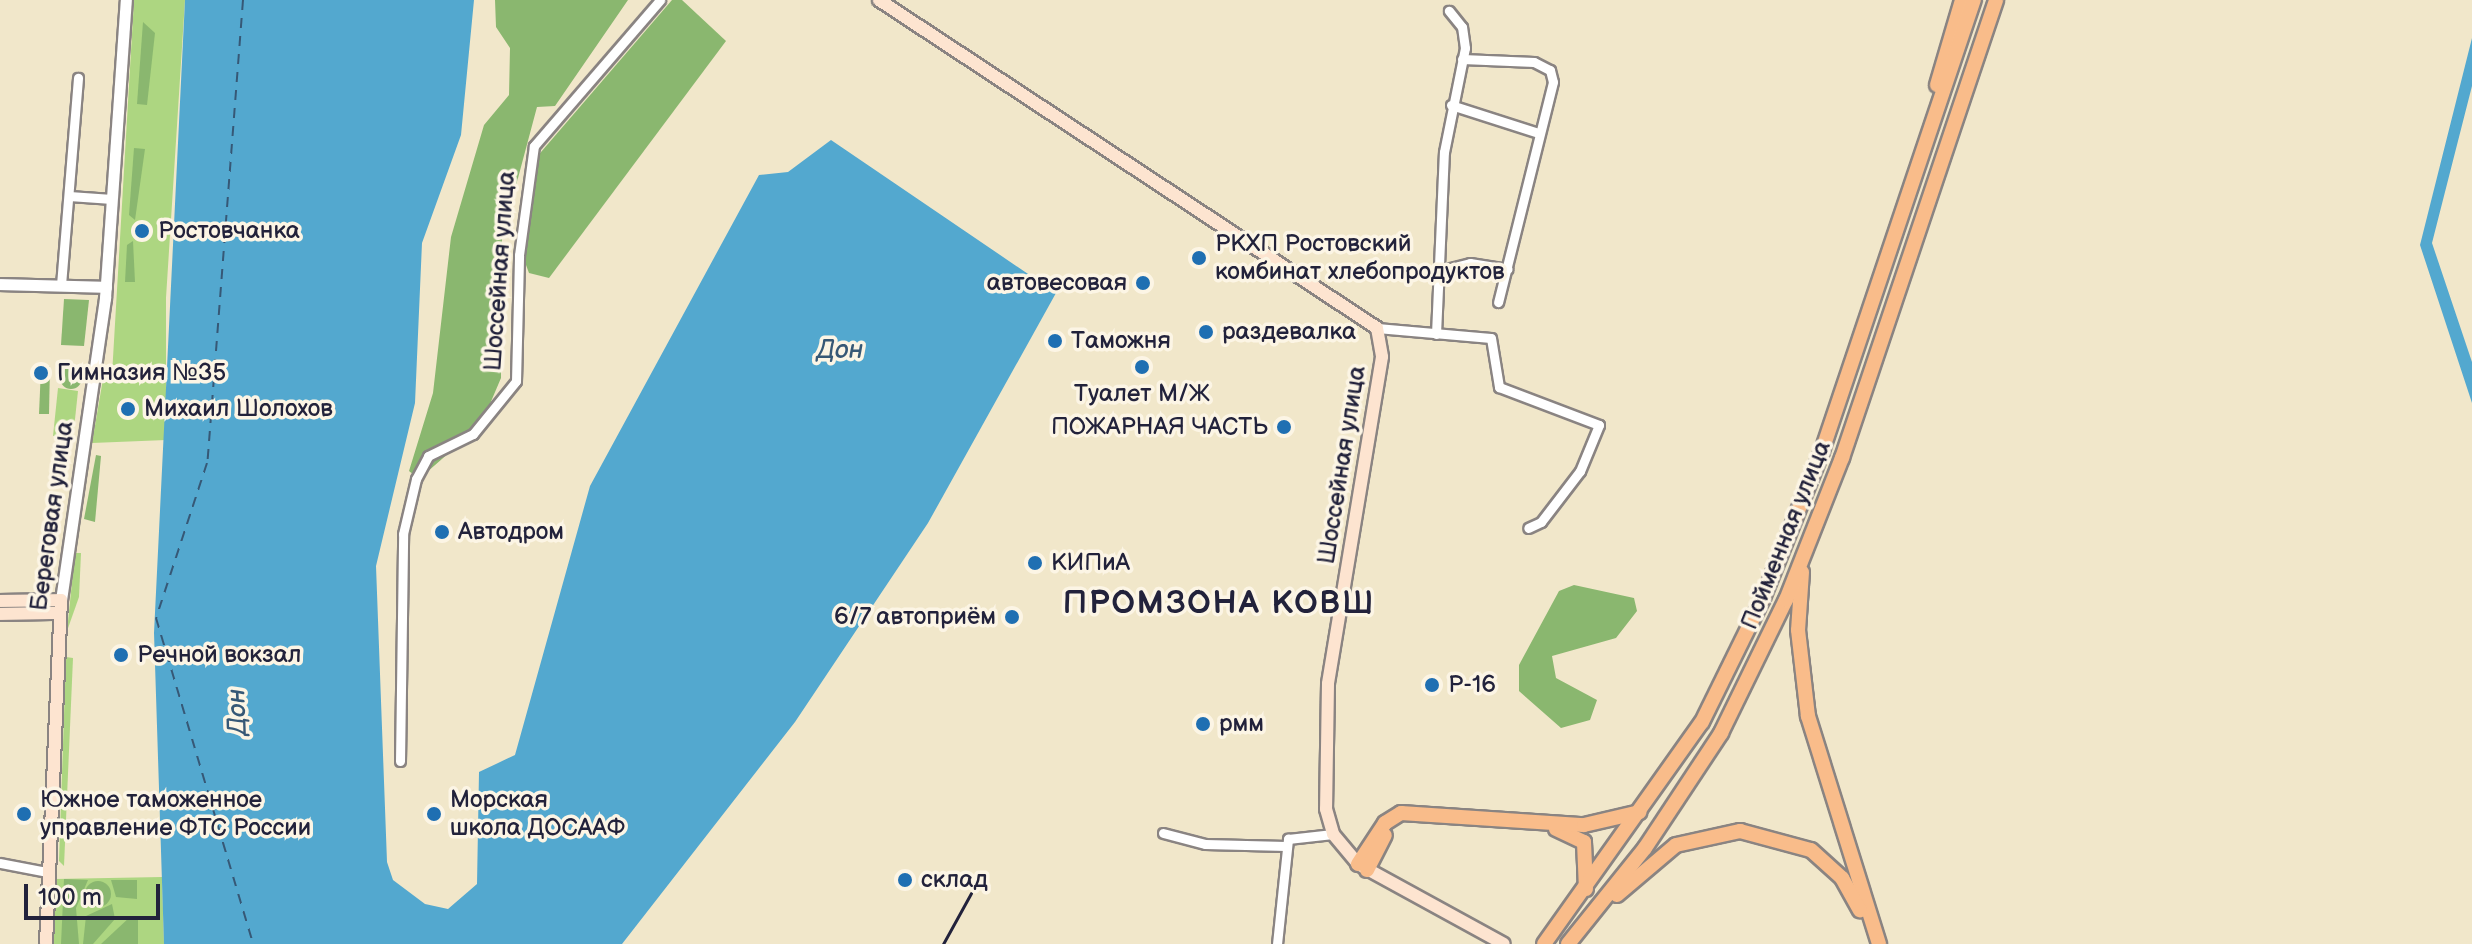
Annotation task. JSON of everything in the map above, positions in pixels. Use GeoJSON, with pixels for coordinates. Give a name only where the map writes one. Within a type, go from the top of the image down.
{"type":"FeatureCollection","features":[{"type":"Feature","properties":{"kind":"main road"},"geometry":{"type":"LineString","coordinates":[[879,0],[1377,328]]}},
{"type":"Feature","properties":{"kind":"main road"},"geometry":{"type":"LineString","coordinates":[[1923,147],[1962,0]]}},
{"type":"Feature","properties":{"kind":"main road"},"geometry":{"type":"LineString","coordinates":[[1923,147],[1974,0]]}},
{"type":"Feature","properties":{"kind":"main road","name":"Пойменная улица"},"geometry":{"type":"LineString","coordinates":[[1599,907],[1721,733],[1819,513],[1996,0]]}},
{"type":"Feature","properties":{"kind":"main road","name":"Пойменная улица"},"geometry":{"type":"LineString","coordinates":[[1544,944],[1584,895],[1702,722],[1769,584],[1923,147]]}},
{"type":"Feature","properties":{"kind":"main road","name":"Шоссейная улица"},"geometry":{"type":"LineString","coordinates":[[1377,328],[1382,357],[1325,714],[1323,777],[1333,834],[1363,867],[1504,944]]}},
{"type":"Feature","properties":{"kind":"main road"},"geometry":{"type":"LineString","coordinates":[[1819,513],[1802,574],[1801,675],[1818,758],[1879,944]]}},
{"type":"Feature","properties":{"kind":"main road"},"geometry":{"type":"LineString","coordinates":[[0,601],[60,606]]}},
{"type":"Feature","properties":{"kind":"main road"},"geometry":{"type":"LineString","coordinates":[[0,614],[60,606]]}},
{"type":"Feature","properties":{"kind":"main road","name":"Береговая улица"},"geometry":{"type":"LineString","coordinates":[[46,944],[60,606]]}},
{"type":"Feature","properties":{"kind":"main road"},"geometry":{"type":"LineString","coordinates":[[1363,867],[1385,823],[1401,813],[1584,825],[1623,821],[1644,809]]}},
{"type":"Feature","properties":{"kind":"main road"},"geometry":{"type":"LineString","coordinates":[[1363,867],[1391,827],[1405,820],[1565,830],[1589,856],[1584,895]]}},
{"type":"Feature","properties":{"kind":"main road"},"geometry":{"type":"LineString","coordinates":[[1568,944],[1599,907],[1676,845],[1716,834],[1765,834],[1828,864],[1857,900],[1871,944]]}},
{"type":"Feature","properties":{"kind":"street","name":"Береговая улица"},"geometry":{"type":"LineString","coordinates":[[60,606],[106,287],[126,0]]}},
{"type":"Feature","properties":{"kind":"street","name":"Шоссейная улица"},"geometry":{"type":"LineString","coordinates":[[400,761],[403,534],[428,456],[473,434],[516,381],[519,255],[534,146],[660,0]]}},
{"type":"Feature","properties":{"kind":"street"},"geometry":{"type":"LineString","coordinates":[[1436,334],[1451,105],[1462,59],[1462,27],[1449,11]]}},
{"type":"Feature","properties":{"kind":"street"},"geometry":{"type":"LineString","coordinates":[[1462,59],[1534,62],[1550,70],[1551,102],[1538,133],[1498,302]]}},
{"type":"Feature","properties":{"kind":"street"},"geometry":{"type":"LineString","coordinates":[[61,285],[78,78]]}},
{"type":"Feature","properties":{"kind":"street"},"geometry":{"type":"LineString","coordinates":[[1451,105],[1538,133]]}},
{"type":"Feature","properties":{"kind":"street"},"geometry":{"type":"LineString","coordinates":[[69,196],[112,199]]}},
{"type":"Feature","properties":{"kind":"street"},"geometry":{"type":"LineString","coordinates":[[1438,271],[1470,263],[1508,269]]}},
{"type":"Feature","properties":{"kind":"street"},"geometry":{"type":"LineString","coordinates":[[0,284],[106,287]]}},
{"type":"Feature","properties":{"kind":"street"},"geometry":{"type":"LineString","coordinates":[[1377,328],[1491,338],[1499,387],[1599,425],[1580,471],[1541,522],[1528,528]]}},
{"type":"Feature","properties":{"kind":"street"},"geometry":{"type":"LineString","coordinates":[[1163,833],[1186,842],[1287,842],[1333,834]]}},
{"type":"Feature","properties":{"kind":"street"},"geometry":{"type":"LineString","coordinates":[[1277,944],[1287,842]]}},
{"type":"Feature","properties":{"kind":"street"},"geometry":{"type":"LineString","coordinates":[[0,863],[47,872]]}},
{"type":"Feature","properties":{"kind":"green space"},"geometry":{"type":"Polygon","coordinates":[[[134,0],[185,0],[166,298],[166,440],[92,443],[103,379],[112,375],[134,0]]]}},
{"type":"Feature","properties":{"kind":"green space"},"geometry":{"type":"Polygon","coordinates":[[[495,0],[628,0],[555,106],[537,107],[502,238],[501,378],[481,425],[419,479],[409,471],[433,393],[451,237],[484,125],[509,95],[510,48],[496,27],[495,0]]]}},
{"type":"Feature","properties":{"kind":"green space"},"geometry":{"type":"Polygon","coordinates":[[[672,0],[682,0],[726,41],[549,278],[529,273],[523,257],[535,159],[672,0]]]}},
{"type":"Feature","properties":{"kind":"green space"},"geometry":{"type":"Polygon","coordinates":[[[143,22],[155,33],[147,105],[137,104],[143,22]]]}},
{"type":"Feature","properties":{"kind":"green space"},"geometry":{"type":"Polygon","coordinates":[[[134,148],[145,149],[135,220],[129,215],[134,148]]]}},
{"type":"Feature","properties":{"kind":"green space"},"geometry":{"type":"Polygon","coordinates":[[[133,241],[135,282],[125,282],[127,245],[133,241]]]}},
{"type":"Feature","properties":{"kind":"green space"},"geometry":{"type":"Polygon","coordinates":[[[64,299],[89,300],[84,346],[61,345],[64,299]]]}},
{"type":"Feature","properties":{"kind":"green space"},"geometry":{"type":"Polygon","coordinates":[[[50,366],[49,414],[39,414],[41,368],[50,366]]]}},
{"type":"Feature","properties":{"kind":"green space"},"geometry":{"type":"Polygon","coordinates":[[[67,367],[75,367],[82,378],[75,389],[67,389],[60,382],[60,374],[67,367]]]}},
{"type":"Feature","properties":{"kind":"green space"},"geometry":{"type":"Polygon","coordinates":[[[58,388],[78,391],[73,438],[53,436],[58,388]]]}},
{"type":"Feature","properties":{"kind":"green space"},"geometry":{"type":"Polygon","coordinates":[[[96,455],[101,456],[95,522],[84,519],[96,455]]]}},
{"type":"Feature","properties":{"kind":"green space"},"geometry":{"type":"Polygon","coordinates":[[[75,553],[81,553],[79,597],[67,631],[75,553]]]}},
{"type":"Feature","properties":{"kind":"green space"},"geometry":{"type":"Polygon","coordinates":[[[1574,585],[1634,598],[1637,611],[1616,638],[1552,656],[1556,678],[1597,700],[1590,720],[1561,728],[1519,691],[1519,665],[1559,591],[1574,585]]]}},
{"type":"Feature","properties":{"kind":"green space"},"geometry":{"type":"Polygon","coordinates":[[[66,657],[73,658],[64,866],[59,861],[66,657]]]}},
{"type":"Feature","properties":{"kind":"green space"},"geometry":{"type":"Polygon","coordinates":[[[162,877],[164,944],[52,944],[55,879],[162,877]]]}},
{"type":"Feature","properties":{"kind":"green space"},"geometry":{"type":"Polygon","coordinates":[[[64,879],[88,880],[76,908],[79,944],[61,944],[64,879]]]}},
{"type":"Feature","properties":{"kind":"green space"},"geometry":{"type":"Polygon","coordinates":[[[111,880],[137,880],[137,899],[116,897],[111,880]]]}},
{"type":"Feature","properties":{"kind":"green space"},"geometry":{"type":"Polygon","coordinates":[[[98,881],[107,885],[111,894],[107,903],[98,907],[89,903],[85,894],[89,885],[98,881]]]}},
{"type":"Feature","properties":{"kind":"green space"},"geometry":{"type":"Polygon","coordinates":[[[112,904],[115,919],[93,944],[83,944],[86,916],[112,904]]]}},
{"type":"Feature","properties":{"kind":"green space"},"geometry":{"type":"Polygon","coordinates":[[[131,916],[138,916],[138,944],[101,944],[131,916]]]}},
{"type":"Feature","properties":{"kind":"water","name":"Дон"},"geometry":{"type":"Polygon","coordinates":[[[185,0],[474,0],[461,135],[422,243],[415,403],[376,566],[387,862],[393,880],[425,904],[448,909],[477,884],[479,772],[515,755],[590,486],[759,175],[788,172],[831,140],[1056,293],[928,523],[795,722],[622,944],[164,944],[154,633],[185,0]]]}},
{"type":"Feature","properties":{"kind":"water"},"geometry":{"type":"Polygon","coordinates":[[[2472,38],[2472,86],[2432,243],[2472,362],[2472,403],[2420,245],[2472,38]]]}},
{"type":"Feature","properties":{"kind":"ferry route"},"geometry":{"type":"LineString","coordinates":[[243,0],[207,463],[156,618],[253,944]]}},
{"type":"Feature","properties":{"kind":"railway"},"geometry":{"type":"LineString","coordinates":[[943,944],[971,893]]}},
{"type":"Feature","properties":{"kind":"place","name":"Ростовчанка"},"geometry":{"type":"Point","coordinates":[142,231]}},
{"type":"Feature","properties":{"kind":"place","name":"РКХП Ростовский комбинат хлебопродуктов"},"geometry":{"type":"Point","coordinates":[1199,258]}},
{"type":"Feature","properties":{"kind":"place","name":"автовесовая"},"geometry":{"type":"Point","coordinates":[1143,283]}},
{"type":"Feature","properties":{"kind":"place","name":"раздевалка"},"geometry":{"type":"Point","coordinates":[1206,332]}},
{"type":"Feature","properties":{"kind":"place","name":"Таможня"},"geometry":{"type":"Point","coordinates":[1055,341]}},
{"type":"Feature","properties":{"kind":"place","name":"Туалет М/Ж"},"geometry":{"type":"Point","coordinates":[1142,367]}},
{"type":"Feature","properties":{"kind":"place","name":"Гимназия №35"},"geometry":{"type":"Point","coordinates":[41,373]}},
{"type":"Feature","properties":{"kind":"place","name":"Михаил Шолохов"},"geometry":{"type":"Point","coordinates":[128,409]}},
{"type":"Feature","properties":{"kind":"place","name":"ПОЖАРНАЯ ЧАСТЬ"},"geometry":{"type":"Point","coordinates":[1284,427]}},
{"type":"Feature","properties":{"kind":"place","name":"Автодром"},"geometry":{"type":"Point","coordinates":[442,532]}},
{"type":"Feature","properties":{"kind":"place","name":"КИПиА"},"geometry":{"type":"Point","coordinates":[1035,563]}},
{"type":"Feature","properties":{"kind":"place","name":"6/7 автоприём"},"geometry":{"type":"Point","coordinates":[1012,617]}},
{"type":"Feature","properties":{"kind":"place","name":"Речной вокзал"},"geometry":{"type":"Point","coordinates":[121,655]}},
{"type":"Feature","properties":{"kind":"place","name":"Р-16"},"geometry":{"type":"Point","coordinates":[1432,685]}},
{"type":"Feature","properties":{"kind":"place","name":"рмм"},"geometry":{"type":"Point","coordinates":[1203,724]}},
{"type":"Feature","properties":{"kind":"place","name":"Южное таможенное управление ФТС России"},"geometry":{"type":"Point","coordinates":[24,814]}},
{"type":"Feature","properties":{"kind":"place","name":"Морская школа ДОСААФ"},"geometry":{"type":"Point","coordinates":[434,814]}},
{"type":"Feature","properties":{"kind":"place","name":"склад"},"geometry":{"type":"Point","coordinates":[905,880]}},
{"type":"Feature","properties":{"kind":"district","name":"ПРОМЗОНА КОВШ"},"geometry":{"type":"Point","coordinates":[1219,604]}}]}
